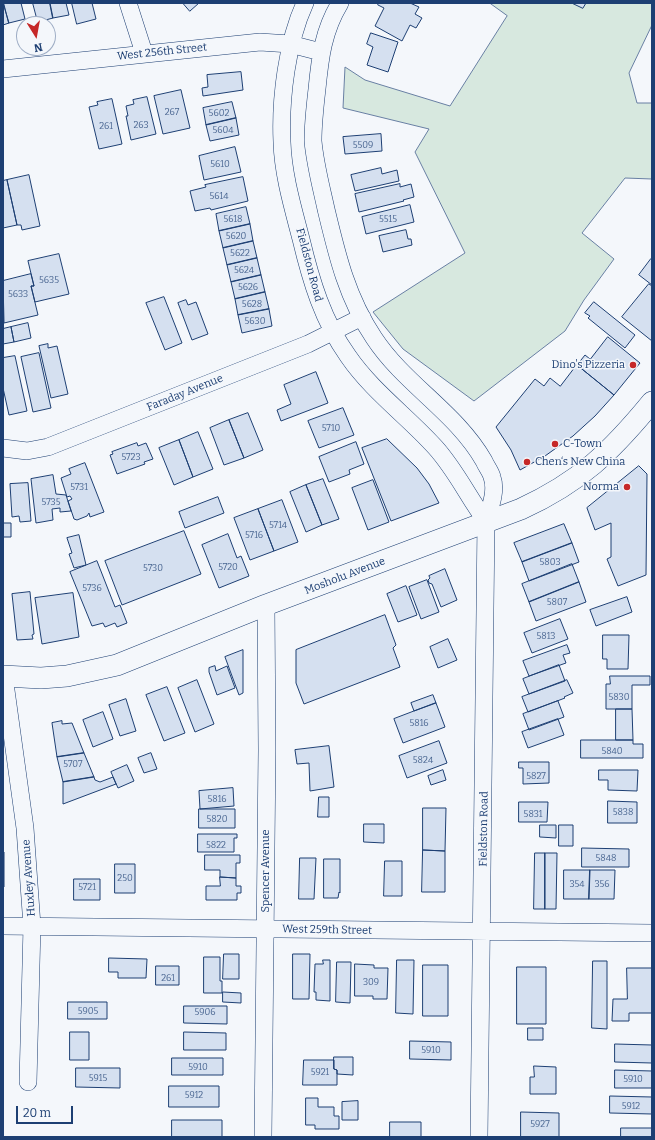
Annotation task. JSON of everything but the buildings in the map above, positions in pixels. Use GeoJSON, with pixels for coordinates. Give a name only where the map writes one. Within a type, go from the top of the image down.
{"type":"FeatureCollection","features":[{"type":"Feature","properties":{"kind":"street"},"geometry":{"type":"LineString","coordinates":[[128,3],[144,53]]}},
{"type":"Feature","properties":{"kind":"street","name":"Fieldston Road"},"geometry":{"type":"LineString","coordinates":[[305,3],[290,44],[282,111],[282,142],[286,174],[310,276],[320,307],[347,355],[364,377],[384,399],[419,430],[450,465],[471,502],[486,521]]}},
{"type":"Feature","properties":{"kind":"street","name":"Fieldston Road"},"geometry":{"type":"LineString","coordinates":[[340,3],[327,27],[321,52],[314,114],[313,141],[317,168],[341,267],[350,295],[373,338],[388,357],[454,421],[477,450],[493,478],[493,500],[486,521],[483,931],[479,1137]]}},
{"type":"Feature","properties":{"kind":"street","name":"West 256th Street"},"geometry":{"type":"LineString","coordinates":[[3,69],[260,42],[290,44],[321,52]]}},
{"type":"Feature","properties":{"kind":"street","name":"Faraday Avenue"},"geometry":{"type":"LineString","coordinates":[[3,448],[28,451],[48,447],[301,347],[362,317]]}},
{"type":"Feature","properties":{"kind":"street","name":"Mosholu Avenue"},"geometry":{"type":"LineString","coordinates":[[4,676],[41,678],[67,676],[117,665],[266,605],[540,500],[578,478],[600,460],[652,404]]}},
{"type":"Feature","properties":{"kind":"street","name":"Spencer Avenue"},"geometry":{"type":"LineString","coordinates":[[263,1137],[266,929],[266,605]]}},
{"type":"Feature","properties":{"kind":"street","name":"Huxley Avenue"},"geometry":{"type":"LineString","coordinates":[[4,676],[25,828],[32,926],[28,1082]]}},
{"type":"Feature","properties":{"kind":"street","name":"West 259th Street"},"geometry":{"type":"LineString","coordinates":[[3,926],[652,933]]}},
{"type":"Feature","properties":{"kind":"shaded area"},"geometry":{"type":"Polygon","coordinates":[[[490,3],[652,3],[652,25],[629,73],[637,103],[652,103],[652,179],[625,178],[582,233],[614,259],[584,300],[565,331],[474,401],[403,349],[373,312],[465,253],[415,152],[429,129],[343,108],[345,67],[365,80],[450,106],[507,16],[490,3]]]}},
{"type":"Feature","properties":{"kind":"place","name":"Dino's Pizzeria"},"geometry":{"type":"Point","coordinates":[633,365]}},
{"type":"Feature","properties":{"kind":"place","name":"C-Town"},"geometry":{"type":"Point","coordinates":[555,444]}},
{"type":"Feature","properties":{"kind":"place","name":"Chen‘s New China"},"geometry":{"type":"Point","coordinates":[527,462]}},
{"type":"Feature","properties":{"kind":"place","name":"Norma"},"geometry":{"type":"Point","coordinates":[627,487]}}]}
